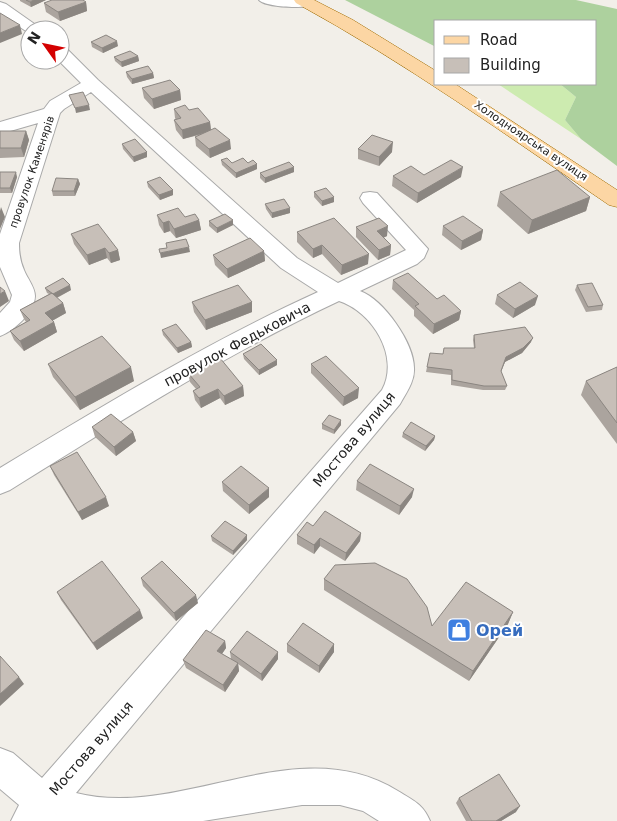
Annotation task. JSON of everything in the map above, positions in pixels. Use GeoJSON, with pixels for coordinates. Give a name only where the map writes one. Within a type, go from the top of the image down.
{"type":"FeatureCollection","features":[{"type":"Feature","properties":{"kind":"main road"},"geometry":{"type":"LineString","coordinates":[[305,1],[347,24],[434,78]]}},
{"type":"Feature","properties":{"kind":"main road","name":"Холодноярська вулиця"},"geometry":{"type":"LineString","coordinates":[[445,85],[617,200]]}},
{"type":"Feature","properties":{"kind":"street"},"geometry":{"type":"LineString","coordinates":[[267,0],[305,1]]}},
{"type":"Feature","properties":{"kind":"street"},"geometry":{"type":"LineString","coordinates":[[0,7],[20,20]]}},
{"type":"Feature","properties":{"kind":"street","name":"Мостова вулиця"},"geometry":{"type":"LineString","coordinates":[[36,812],[391,397],[398,384],[402,370],[400,352],[391,334],[375,314],[354,298],[336,292],[290,263],[70,62]]}},
{"type":"Feature","properties":{"kind":"street","name":"провулок Каменярів"},"geometry":{"type":"LineString","coordinates":[[0,327],[22,308],[25,300],[22,288],[8,264],[8,243],[52,113],[57,105],[92,84]]}},
{"type":"Feature","properties":{"kind":"street"},"geometry":{"type":"LineString","coordinates":[[0,128],[52,113]]}},
{"type":"Feature","properties":{"kind":"street","name":"провулок Федьковича"},"geometry":{"type":"LineString","coordinates":[[0,482],[132,401],[282,318],[416,254],[417,249],[413,243],[370,198]]}},
{"type":"Feature","properties":{"kind":"street"},"geometry":{"type":"LineString","coordinates":[[0,766],[36,812],[142,817],[224,798],[302,787],[340,787],[370,795],[412,821]]}},
{"type":"Feature","properties":{"kind":"green space"},"geometry":{"type":"Polygon","coordinates":[[[345,0],[576,0],[617,9],[617,166],[581,139],[565,120],[576,97],[561,85],[597,85],[597,20],[434,20],[434,46],[345,0]]]}},
{"type":"Feature","properties":{"kind":"green space"},"geometry":{"type":"Polygon","coordinates":[[[500,85],[561,85],[576,97],[565,120],[581,139],[500,85]]]}},
{"type":"Feature","properties":{"kind":"building"},"geometry":{"type":"Polygon","coordinates":[[[52,0],[83,0],[86,2],[58,12],[44,3],[52,0]]]}},
{"type":"Feature","properties":{"kind":"building"},"geometry":{"type":"Polygon","coordinates":[[[0,13],[20,25],[0,33],[0,13]]]}},
{"type":"Feature","properties":{"kind":"building"},"geometry":{"type":"Polygon","coordinates":[[[106,35],[117,41],[102,48],[91,42],[106,35]]]}},
{"type":"Feature","properties":{"kind":"building"},"geometry":{"type":"Polygon","coordinates":[[[130,51],[138,56],[121,62],[114,57],[130,51]]]}},
{"type":"Feature","properties":{"kind":"building"},"geometry":{"type":"Polygon","coordinates":[[[148,66],[153,73],[132,79],[126,72],[148,66]]]}},
{"type":"Feature","properties":{"kind":"building"},"geometry":{"type":"Polygon","coordinates":[[[170,80],[180,90],[152,99],[142,88],[170,80]]]}},
{"type":"Feature","properties":{"kind":"building"},"geometry":{"type":"Polygon","coordinates":[[[83,92],[89,105],[75,108],[69,95],[83,92]]]}},
{"type":"Feature","properties":{"kind":"building"},"geometry":{"type":"Polygon","coordinates":[[[185,105],[189,110],[198,108],[210,122],[182,130],[174,120],[181,118],[174,109],[185,105]]]}},
{"type":"Feature","properties":{"kind":"building"},"geometry":{"type":"Polygon","coordinates":[[[215,128],[230,140],[209,149],[195,137],[215,128]]]}},
{"type":"Feature","properties":{"kind":"building"},"geometry":{"type":"Polygon","coordinates":[[[0,131],[26,131],[21,148],[0,148],[0,131]]]}},
{"type":"Feature","properties":{"kind":"building"},"geometry":{"type":"Polygon","coordinates":[[[372,135],[393,142],[379,157],[358,149],[372,135]]]}},
{"type":"Feature","properties":{"kind":"building"},"geometry":{"type":"Polygon","coordinates":[[[135,139],[147,152],[133,157],[122,144],[135,139]]]}},
{"type":"Feature","properties":{"kind":"building"},"geometry":{"type":"Polygon","coordinates":[[[227,158],[232,163],[243,158],[248,163],[253,160],[257,164],[236,173],[221,160],[227,158]]]}},
{"type":"Feature","properties":{"kind":"building"},"geometry":{"type":"Polygon","coordinates":[[[451,160],[463,167],[418,193],[393,176],[411,166],[424,175],[451,160]]]}},
{"type":"Feature","properties":{"kind":"building"},"geometry":{"type":"Polygon","coordinates":[[[289,162],[294,167],[265,178],[260,173],[289,162]]]}},
{"type":"Feature","properties":{"kind":"building"},"geometry":{"type":"Polygon","coordinates":[[[557,170],[590,197],[532,220],[500,192],[557,170]]]}},
{"type":"Feature","properties":{"kind":"building"},"geometry":{"type":"Polygon","coordinates":[[[0,172],[16,172],[10,188],[0,188],[0,172]]]}},
{"type":"Feature","properties":{"kind":"building"},"geometry":{"type":"Polygon","coordinates":[[[160,177],[173,190],[159,195],[147,182],[160,177]]]}},
{"type":"Feature","properties":{"kind":"building"},"geometry":{"type":"Polygon","coordinates":[[[56,178],[78,179],[74,191],[52,191],[56,178]]]}},
{"type":"Feature","properties":{"kind":"building"},"geometry":{"type":"Polygon","coordinates":[[[326,188],[334,197],[322,201],[314,192],[326,188]]]}},
{"type":"Feature","properties":{"kind":"building"},"geometry":{"type":"Polygon","coordinates":[[[284,199],[290,208],[272,213],[265,204],[284,199]]]}},
{"type":"Feature","properties":{"kind":"building"},"geometry":{"type":"Polygon","coordinates":[[[178,208],[185,217],[195,214],[199,220],[174,229],[169,221],[163,223],[157,215],[178,208]]]}},
{"type":"Feature","properties":{"kind":"building"},"geometry":{"type":"Polygon","coordinates":[[[225,214],[233,220],[217,228],[209,221],[225,214]]]}},
{"type":"Feature","properties":{"kind":"building"},"geometry":{"type":"Polygon","coordinates":[[[463,216],[483,230],[462,241],[443,226],[463,216]]]}},
{"type":"Feature","properties":{"kind":"building"},"geometry":{"type":"Polygon","coordinates":[[[334,218],[369,254],[342,265],[322,245],[313,249],[297,232],[334,218]]]}},
{"type":"Feature","properties":{"kind":"building"},"geometry":{"type":"Polygon","coordinates":[[[379,218],[388,226],[377,231],[391,245],[379,250],[356,227],[379,218]]]}},
{"type":"Feature","properties":{"kind":"building"},"geometry":{"type":"Polygon","coordinates":[[[98,224],[118,250],[109,253],[105,248],[87,255],[71,234],[98,224]]]}},
{"type":"Feature","properties":{"kind":"building"},"geometry":{"type":"Polygon","coordinates":[[[250,238],[264,251],[227,269],[213,255],[250,238]]]}},
{"type":"Feature","properties":{"kind":"building"},"geometry":{"type":"Polygon","coordinates":[[[186,239],[189,247],[160,253],[159,249],[167,248],[166,243],[186,239]]]}},
{"type":"Feature","properties":{"kind":"building"},"geometry":{"type":"Polygon","coordinates":[[[408,273],[437,299],[444,295],[461,311],[434,324],[415,306],[419,304],[393,280],[408,273]]]}},
{"type":"Feature","properties":{"kind":"building"},"geometry":{"type":"Polygon","coordinates":[[[63,278],[70,285],[53,294],[45,288],[63,278]]]}},
{"type":"Feature","properties":{"kind":"building"},"geometry":{"type":"Polygon","coordinates":[[[520,282],[538,296],[515,309],[497,295],[520,282]]]}},
{"type":"Feature","properties":{"kind":"building"},"geometry":{"type":"Polygon","coordinates":[[[592,283],[603,305],[588,307],[577,285],[592,283]]]}},
{"type":"Feature","properties":{"kind":"building"},"geometry":{"type":"Polygon","coordinates":[[[238,285],[252,302],[205,320],[192,302],[238,285]]]}},
{"type":"Feature","properties":{"kind":"building"},"geometry":{"type":"Polygon","coordinates":[[[0,287],[5,291],[0,294],[0,287]]]}},
{"type":"Feature","properties":{"kind":"building"},"geometry":{"type":"Polygon","coordinates":[[[52,293],[63,303],[45,313],[54,322],[20,341],[10,331],[30,320],[20,310],[52,293]]]}},
{"type":"Feature","properties":{"kind":"building"},"geometry":{"type":"Polygon","coordinates":[[[176,324],[191,342],[177,348],[162,330],[176,324]]]}},
{"type":"Feature","properties":{"kind":"building"},"geometry":{"type":"Polygon","coordinates":[[[525,327],[533,338],[523,348],[506,357],[501,371],[507,386],[484,386],[452,380],[452,370],[427,367],[430,353],[443,354],[444,348],[475,348],[474,335],[525,327]]]}},
{"type":"Feature","properties":{"kind":"building"},"geometry":{"type":"Polygon","coordinates":[[[102,336],[131,367],[75,397],[48,364],[102,336]]]}},
{"type":"Feature","properties":{"kind":"building"},"geometry":{"type":"Polygon","coordinates":[[[261,344],[277,360],[259,370],[243,354],[261,344]]]}},
{"type":"Feature","properties":{"kind":"building"},"geometry":{"type":"Polygon","coordinates":[[[326,356],[359,388],[344,397],[311,364],[326,356]]]}},
{"type":"Feature","properties":{"kind":"building"},"geometry":{"type":"Polygon","coordinates":[[[220,358],[243,386],[224,396],[218,389],[199,398],[193,391],[200,387],[188,373],[220,358]]]}},
{"type":"Feature","properties":{"kind":"building"},"geometry":{"type":"Polygon","coordinates":[[[617,367],[617,423],[586,381],[617,367]]]}},
{"type":"Feature","properties":{"kind":"building"},"geometry":{"type":"Polygon","coordinates":[[[111,414],[133,432],[114,447],[92,427],[111,414]]]}},
{"type":"Feature","properties":{"kind":"building"},"geometry":{"type":"Polygon","coordinates":[[[329,415],[341,420],[334,430],[322,424],[329,415]]]}},
{"type":"Feature","properties":{"kind":"building"},"geometry":{"type":"Polygon","coordinates":[[[411,422],[435,436],[426,446],[403,433],[411,422]]]}},
{"type":"Feature","properties":{"kind":"building"},"geometry":{"type":"Polygon","coordinates":[[[77,452],[106,497],[78,512],[50,466],[77,452]]]}},
{"type":"Feature","properties":{"kind":"building"},"geometry":{"type":"Polygon","coordinates":[[[370,464],[414,489],[400,506],[357,481],[370,464]]]}},
{"type":"Feature","properties":{"kind":"building"},"geometry":{"type":"Polygon","coordinates":[[[241,466],[269,488],[249,505],[222,482],[241,466]]]}},
{"type":"Feature","properties":{"kind":"building"},"geometry":{"type":"Polygon","coordinates":[[[325,511],[361,533],[346,553],[320,538],[314,545],[297,535],[307,522],[313,526],[325,511]]]}},
{"type":"Feature","properties":{"kind":"building"},"geometry":{"type":"Polygon","coordinates":[[[225,521],[247,535],[233,551],[211,536],[225,521]]]}},
{"type":"Feature","properties":{"kind":"building"},"geometry":{"type":"Polygon","coordinates":[[[102,561],[140,610],[93,643],[57,592],[102,561]]]}},
{"type":"Feature","properties":{"kind":"building"},"geometry":{"type":"Polygon","coordinates":[[[162,561],[196,595],[174,613],[141,578],[162,561]]]}},
{"type":"Feature","properties":{"kind":"building"},"geometry":{"type":"Polygon","coordinates":[[[375,563],[407,579],[427,607],[432,626],[466,582],[513,612],[473,671],[324,579],[335,565],[375,563]]]}},
{"type":"Feature","properties":{"kind":"building"},"geometry":{"type":"Polygon","coordinates":[[[303,623],[334,644],[319,666],[287,644],[303,623]]]}},
{"type":"Feature","properties":{"kind":"building"},"geometry":{"type":"Polygon","coordinates":[[[206,630],[225,641],[217,651],[238,663],[223,685],[183,660],[206,630]]]}},
{"type":"Feature","properties":{"kind":"building"},"geometry":{"type":"Polygon","coordinates":[[[247,631],[278,652],[261,674],[230,652],[247,631]]]}},
{"type":"Feature","properties":{"kind":"building"},"geometry":{"type":"Polygon","coordinates":[[[0,656],[19,677],[0,694],[0,656]]]}},
{"type":"Feature","properties":{"kind":"building"},"geometry":{"type":"Polygon","coordinates":[[[499,774],[520,806],[496,821],[472,821],[459,798],[499,774]]]}},
{"type":"Feature","properties":{"kind":"place","name":"Орей"},"geometry":{"type":"Point","coordinates":[459,630]}}]}
